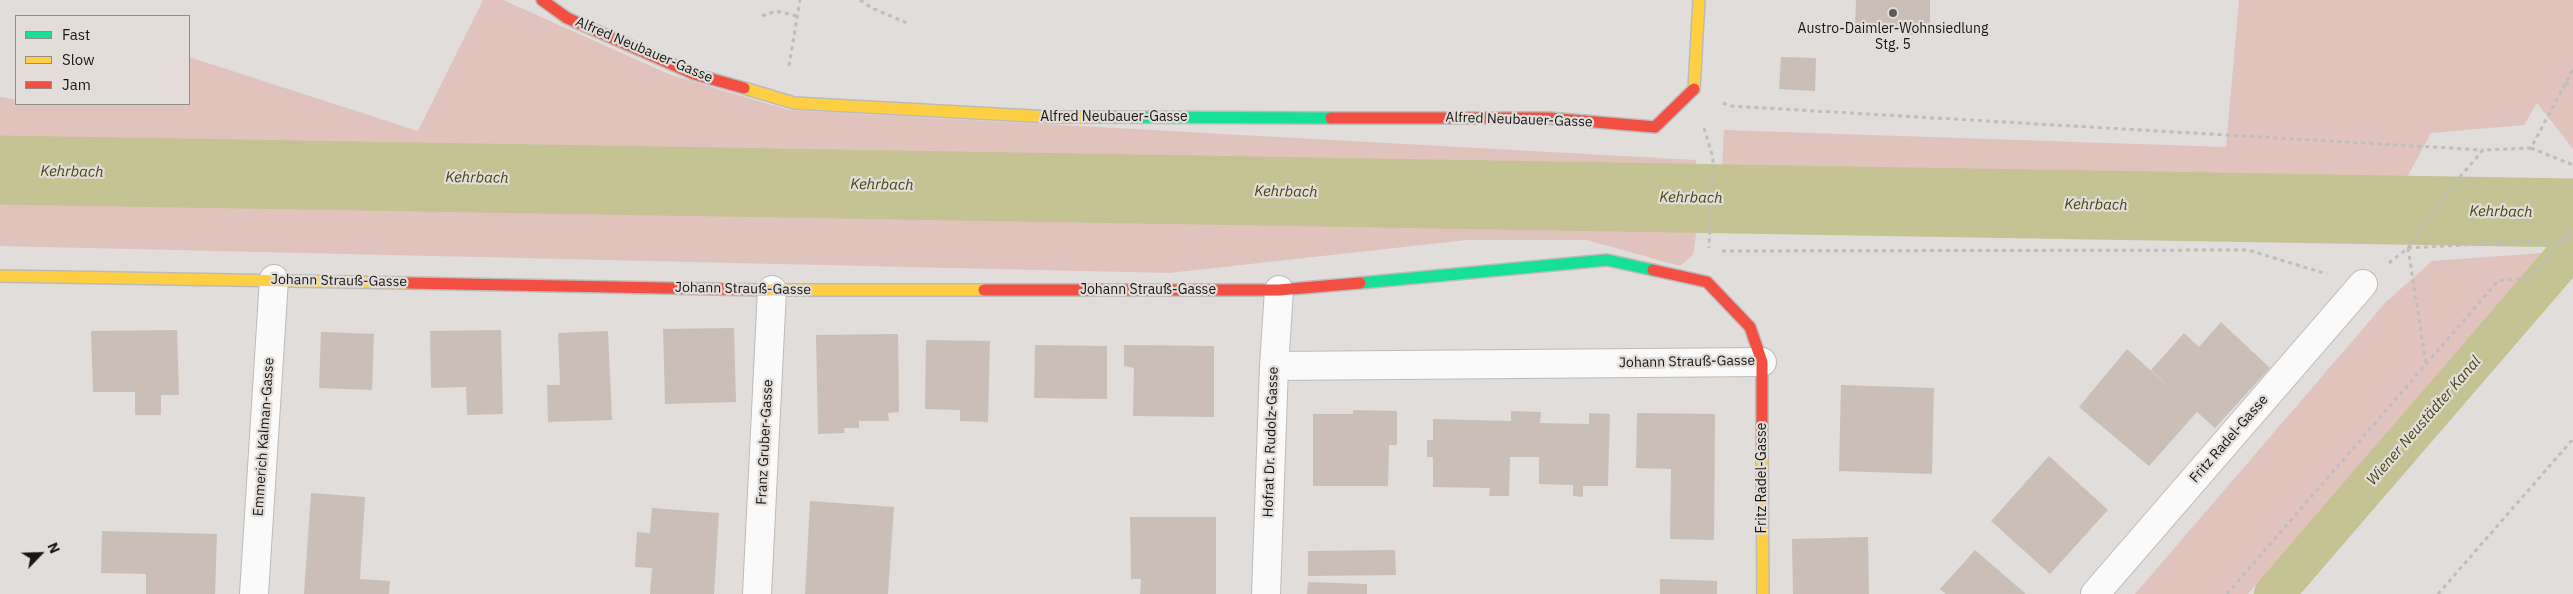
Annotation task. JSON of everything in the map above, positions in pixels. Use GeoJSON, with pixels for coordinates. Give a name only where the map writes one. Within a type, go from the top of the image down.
{"type":"FeatureCollection","features":[{"type":"Feature","properties":{"kind":"street","name":"Alfred Neubauer-Gasse"},"geometry":{"type":"LineString","coordinates":[[542,0],[567,18],[694,74],[794,103],[1051,117],[1548,118],[1655,127],[1694,92]]}},
{"type":"Feature","properties":{"kind":"street"},"geometry":{"type":"LineString","coordinates":[[1694,92],[1699,0]]}},
{"type":"Feature","properties":{"kind":"street","name":"Johann Strauß-Gasse"},"geometry":{"type":"LineString","coordinates":[[0,276],[274,279],[772,290],[1279,290],[1607,260],[1707,282],[1750,327],[1762,362],[1274,366]]}},
{"type":"Feature","properties":{"kind":"street","name":"Emmerich Kalman-Gasse"},"geometry":{"type":"LineString","coordinates":[[254,594],[274,279]]}},
{"type":"Feature","properties":{"kind":"street","name":"Fritz Radel-Gasse"},"geometry":{"type":"LineString","coordinates":[[2095,594],[2363,284]]}},
{"type":"Feature","properties":{"kind":"street","name":"Franz Gruber-Gasse"},"geometry":{"type":"LineString","coordinates":[[758,594],[772,290]]}},
{"type":"Feature","properties":{"kind":"street","name":"Hofrat Dr. Rudolz-Gasse"},"geometry":{"type":"LineString","coordinates":[[1266,594],[1274,366],[1279,290]]}},
{"type":"Feature","properties":{"kind":"street","name":"Fritz Radel-Gasse"},"geometry":{"type":"LineString","coordinates":[[1762,362],[1763,594]]}},
{"type":"Feature","properties":{"kind":"path"},"geometry":{"type":"LineString","coordinates":[[784,100],[800,0]]}},
{"type":"Feature","properties":{"kind":"path"},"geometry":{"type":"LineString","coordinates":[[860,0],[872,8],[907,24]]}},
{"type":"Feature","properties":{"kind":"path"},"geometry":{"type":"LineString","coordinates":[[762,16],[776,11],[797,16]]}},
{"type":"Feature","properties":{"kind":"path"},"geometry":{"type":"LineString","coordinates":[[2531,148],[2573,69]]}},
{"type":"Feature","properties":{"kind":"path"},"geometry":{"type":"LineString","coordinates":[[2565,83],[2573,86]]}},
{"type":"Feature","properties":{"kind":"path"},"geometry":{"type":"LineString","coordinates":[[1694,92],[1730,106],[2483,150],[2531,148],[2573,165]]}},
{"type":"Feature","properties":{"kind":"path"},"geometry":{"type":"LineString","coordinates":[[1694,92],[1713,158],[1710,237]]}},
{"type":"Feature","properties":{"kind":"path"},"geometry":{"type":"LineString","coordinates":[[2426,363],[2408,248],[2453,185],[2483,150]]}},
{"type":"Feature","properties":{"kind":"path"},"geometry":{"type":"LineString","coordinates":[[2227,594],[2498,281],[2531,277],[2573,229]]}},
{"type":"Feature","properties":{"kind":"path"},"geometry":{"type":"LineString","coordinates":[[2408,248],[2573,239]]}},
{"type":"Feature","properties":{"kind":"path"},"geometry":{"type":"LineString","coordinates":[[1709,251],[2248,250],[2363,284]]}},
{"type":"Feature","properties":{"kind":"path"},"geometry":{"type":"LineString","coordinates":[[2438,594],[2573,439]]}},
{"type":"Feature","properties":{"kind":"shaded area"},"geometry":{"type":"Polygon","coordinates":[[[483,0],[503,0],[671,75],[789,110],[1696,160],[1695,188],[114,146],[0,145],[0,97],[15,99],[15,105],[190,105],[190,57],[418,131],[483,0]]]}},
{"type":"Feature","properties":{"kind":"shaded area"},"geometry":{"type":"Polygon","coordinates":[[[2239,0],[2573,0],[2573,149],[2537,103],[2524,125],[2431,133],[2399,192],[1722,166],[1724,130],[2226,147],[2239,0]]]}},
{"type":"Feature","properties":{"kind":"shaded area"},"geometry":{"type":"Polygon","coordinates":[[[0,195],[1697,229],[1693,255],[1680,266],[1587,240],[1467,240],[1169,273],[0,246],[0,195]]]}},
{"type":"Feature","properties":{"kind":"shaded area"},"geometry":{"type":"Polygon","coordinates":[[[2542,253],[2248,594],[2135,594],[2386,302],[2432,261],[2542,253]]]}},
{"type":"Feature","properties":{"kind":"building","name":"Austro-Daimler-Wohnsiedlung Stg. 5"},"geometry":{"type":"Polygon","coordinates":[[[1856,0],[1930,0],[1930,27],[1920,27],[1920,35],[1904,35],[1904,27],[1855,27],[1856,0]]]}},
{"type":"Feature","properties":{"kind":"building"},"geometry":{"type":"Polygon","coordinates":[[[1781,57],[1816,58],[1815,91],[1779,89],[1781,57]]]}},
{"type":"Feature","properties":{"kind":"building"},"geometry":{"type":"Polygon","coordinates":[[[2221,322],[2270,368],[2215,428],[2197,412],[2149,466],[2079,407],[2127,349],[2180,397],[2151,370],[2184,333],[2199,347],[2221,322]]]}},
{"type":"Feature","properties":{"kind":"building"},"geometry":{"type":"Polygon","coordinates":[[[734,328],[736,402],[665,404],[663,329],[734,328]]]}},
{"type":"Feature","properties":{"kind":"building"},"geometry":{"type":"Polygon","coordinates":[[[177,330],[179,395],[161,395],[161,415],[135,415],[135,392],[93,392],[91,331],[177,330]]]}},
{"type":"Feature","properties":{"kind":"building"},"geometry":{"type":"Polygon","coordinates":[[[501,330],[503,414],[467,415],[466,387],[431,388],[430,331],[501,330]]]}},
{"type":"Feature","properties":{"kind":"building"},"geometry":{"type":"Polygon","coordinates":[[[608,331],[612,420],[548,422],[547,385],[560,385],[558,333],[608,331]]]}},
{"type":"Feature","properties":{"kind":"building"},"geometry":{"type":"Polygon","coordinates":[[[321,332],[374,334],[372,390],[319,388],[321,332]]]}},
{"type":"Feature","properties":{"kind":"building"},"geometry":{"type":"Polygon","coordinates":[[[898,334],[899,412],[888,413],[889,421],[859,421],[859,428],[844,428],[845,433],[818,434],[816,335],[898,334]]]}},
{"type":"Feature","properties":{"kind":"building"},"geometry":{"type":"Polygon","coordinates":[[[926,340],[990,341],[988,422],[960,421],[960,410],[925,409],[926,340]]]}},
{"type":"Feature","properties":{"kind":"building"},"geometry":{"type":"Polygon","coordinates":[[[1035,345],[1107,346],[1107,399],[1034,398],[1035,345]]]}},
{"type":"Feature","properties":{"kind":"building"},"geometry":{"type":"Polygon","coordinates":[[[1124,345],[1214,346],[1214,417],[1133,416],[1134,368],[1124,366],[1124,345]]]}},
{"type":"Feature","properties":{"kind":"building"},"geometry":{"type":"Polygon","coordinates":[[[1841,385],[1934,388],[1932,474],[1839,471],[1841,385]]]}},
{"type":"Feature","properties":{"kind":"building"},"geometry":{"type":"Polygon","coordinates":[[[1353,410],[1397,411],[1397,445],[1389,445],[1388,486],[1313,486],[1313,414],[1353,414],[1353,410]]]}},
{"type":"Feature","properties":{"kind":"building"},"geometry":{"type":"Polygon","coordinates":[[[1511,411],[1541,412],[1540,423],[1589,424],[1589,413],[1610,414],[1608,486],[1583,486],[1583,497],[1573,496],[1573,485],[1539,484],[1539,457],[1510,457],[1509,496],[1489,496],[1490,488],[1433,487],[1433,457],[1427,457],[1427,440],[1433,440],[1433,419],[1511,421],[1511,411]]]}},
{"type":"Feature","properties":{"kind":"building"},"geometry":{"type":"Polygon","coordinates":[[[1637,413],[1715,414],[1714,540],[1670,539],[1671,469],[1636,468],[1637,413]]]}},
{"type":"Feature","properties":{"kind":"building"},"geometry":{"type":"Polygon","coordinates":[[[2049,456],[2108,510],[2050,574],[1991,521],[2049,456]]]}},
{"type":"Feature","properties":{"kind":"building"},"geometry":{"type":"Polygon","coordinates":[[[311,493],[365,497],[360,579],[390,581],[389,594],[304,594],[311,493]]]}},
{"type":"Feature","properties":{"kind":"building"},"geometry":{"type":"Polygon","coordinates":[[[810,501],[894,507],[888,594],[805,594],[810,501]]]}},
{"type":"Feature","properties":{"kind":"building"},"geometry":{"type":"Polygon","coordinates":[[[652,508],[719,513],[714,594],[650,594],[652,568],[635,567],[637,532],[650,533],[652,508]]]}},
{"type":"Feature","properties":{"kind":"building"},"geometry":{"type":"Polygon","coordinates":[[[1130,517],[1216,517],[1216,594],[1140,594],[1141,579],[1131,579],[1130,517]]]}},
{"type":"Feature","properties":{"kind":"building"},"geometry":{"type":"Polygon","coordinates":[[[102,531],[217,534],[215,594],[146,594],[146,574],[101,573],[102,531]]]}},
{"type":"Feature","properties":{"kind":"building"},"geometry":{"type":"Polygon","coordinates":[[[1868,537],[1869,594],[1793,594],[1792,539],[1868,537]]]}},
{"type":"Feature","properties":{"kind":"building"},"geometry":{"type":"Polygon","coordinates":[[[1395,550],[1396,575],[1308,576],[1308,551],[1395,550]]]}},
{"type":"Feature","properties":{"kind":"building"},"geometry":{"type":"Polygon","coordinates":[[[1975,550],[2026,594],[1946,594],[1940,589],[1975,550]]]}},
{"type":"Feature","properties":{"kind":"building"},"geometry":{"type":"Polygon","coordinates":[[[1660,579],[1717,581],[1717,594],[1660,594],[1660,579]]]}},
{"type":"Feature","properties":{"kind":"building"},"geometry":{"type":"Polygon","coordinates":[[[1308,582],[1367,584],[1367,594],[1307,594],[1308,582]]]}},
{"type":"Feature","properties":{"kind":"waterway","name":"Kehrbach"},"geometry":{"type":"LineString","coordinates":[[0,170],[2573,213]]}},
{"type":"Feature","properties":{"kind":"waterway","name":"Wiener Neustädter Kanal"},"geometry":{"type":"LineString","coordinates":[[2274,594],[2573,247]]}},
{"type":"Feature","properties":{"kind":"traffic: fast"},"geometry":{"type":"LineString","coordinates":[[1095,117],[1331,118]]}},
{"type":"Feature","properties":{"kind":"traffic: fast"},"geometry":{"type":"LineString","coordinates":[[1360,283],[1607,260],[1653,270]]}},
{"type":"Feature","properties":{"kind":"traffic: slow"},"geometry":{"type":"LineString","coordinates":[[1694,89],[1699,0]]}},
{"type":"Feature","properties":{"kind":"traffic: slow"},"geometry":{"type":"LineString","coordinates":[[744,88],[794,103],[1051,117],[1095,117]]}},
{"type":"Feature","properties":{"kind":"traffic: slow"},"geometry":{"type":"LineString","coordinates":[[0,276],[408,283]]}},
{"type":"Feature","properties":{"kind":"traffic: slow"},"geometry":{"type":"LineString","coordinates":[[764,290],[984,290]]}},
{"type":"Feature","properties":{"kind":"traffic: slow"},"geometry":{"type":"LineString","coordinates":[[1762,445],[1763,594]]}},
{"type":"Feature","properties":{"kind":"traffic: jam"},"geometry":{"type":"LineString","coordinates":[[542,0],[567,18],[694,74],[744,88]]}},
{"type":"Feature","properties":{"kind":"traffic: jam"},"geometry":{"type":"LineString","coordinates":[[1331,118],[1548,118],[1655,127],[1694,89]]}},
{"type":"Feature","properties":{"kind":"traffic: jam"},"geometry":{"type":"LineString","coordinates":[[1653,270],[1707,282],[1750,327],[1762,362],[1762,445]]}},
{"type":"Feature","properties":{"kind":"traffic: jam"},"geometry":{"type":"LineString","coordinates":[[408,283],[764,290]]}},
{"type":"Feature","properties":{"kind":"traffic: jam"},"geometry":{"type":"LineString","coordinates":[[984,290],[1279,290],[1360,283]]}},
{"type":"Feature","properties":{"kind":"place","name":"Austro-Daimler-Wohnsiedlung Stg. 5"},"geometry":{"type":"Point","coordinates":[1893,13]}}]}
